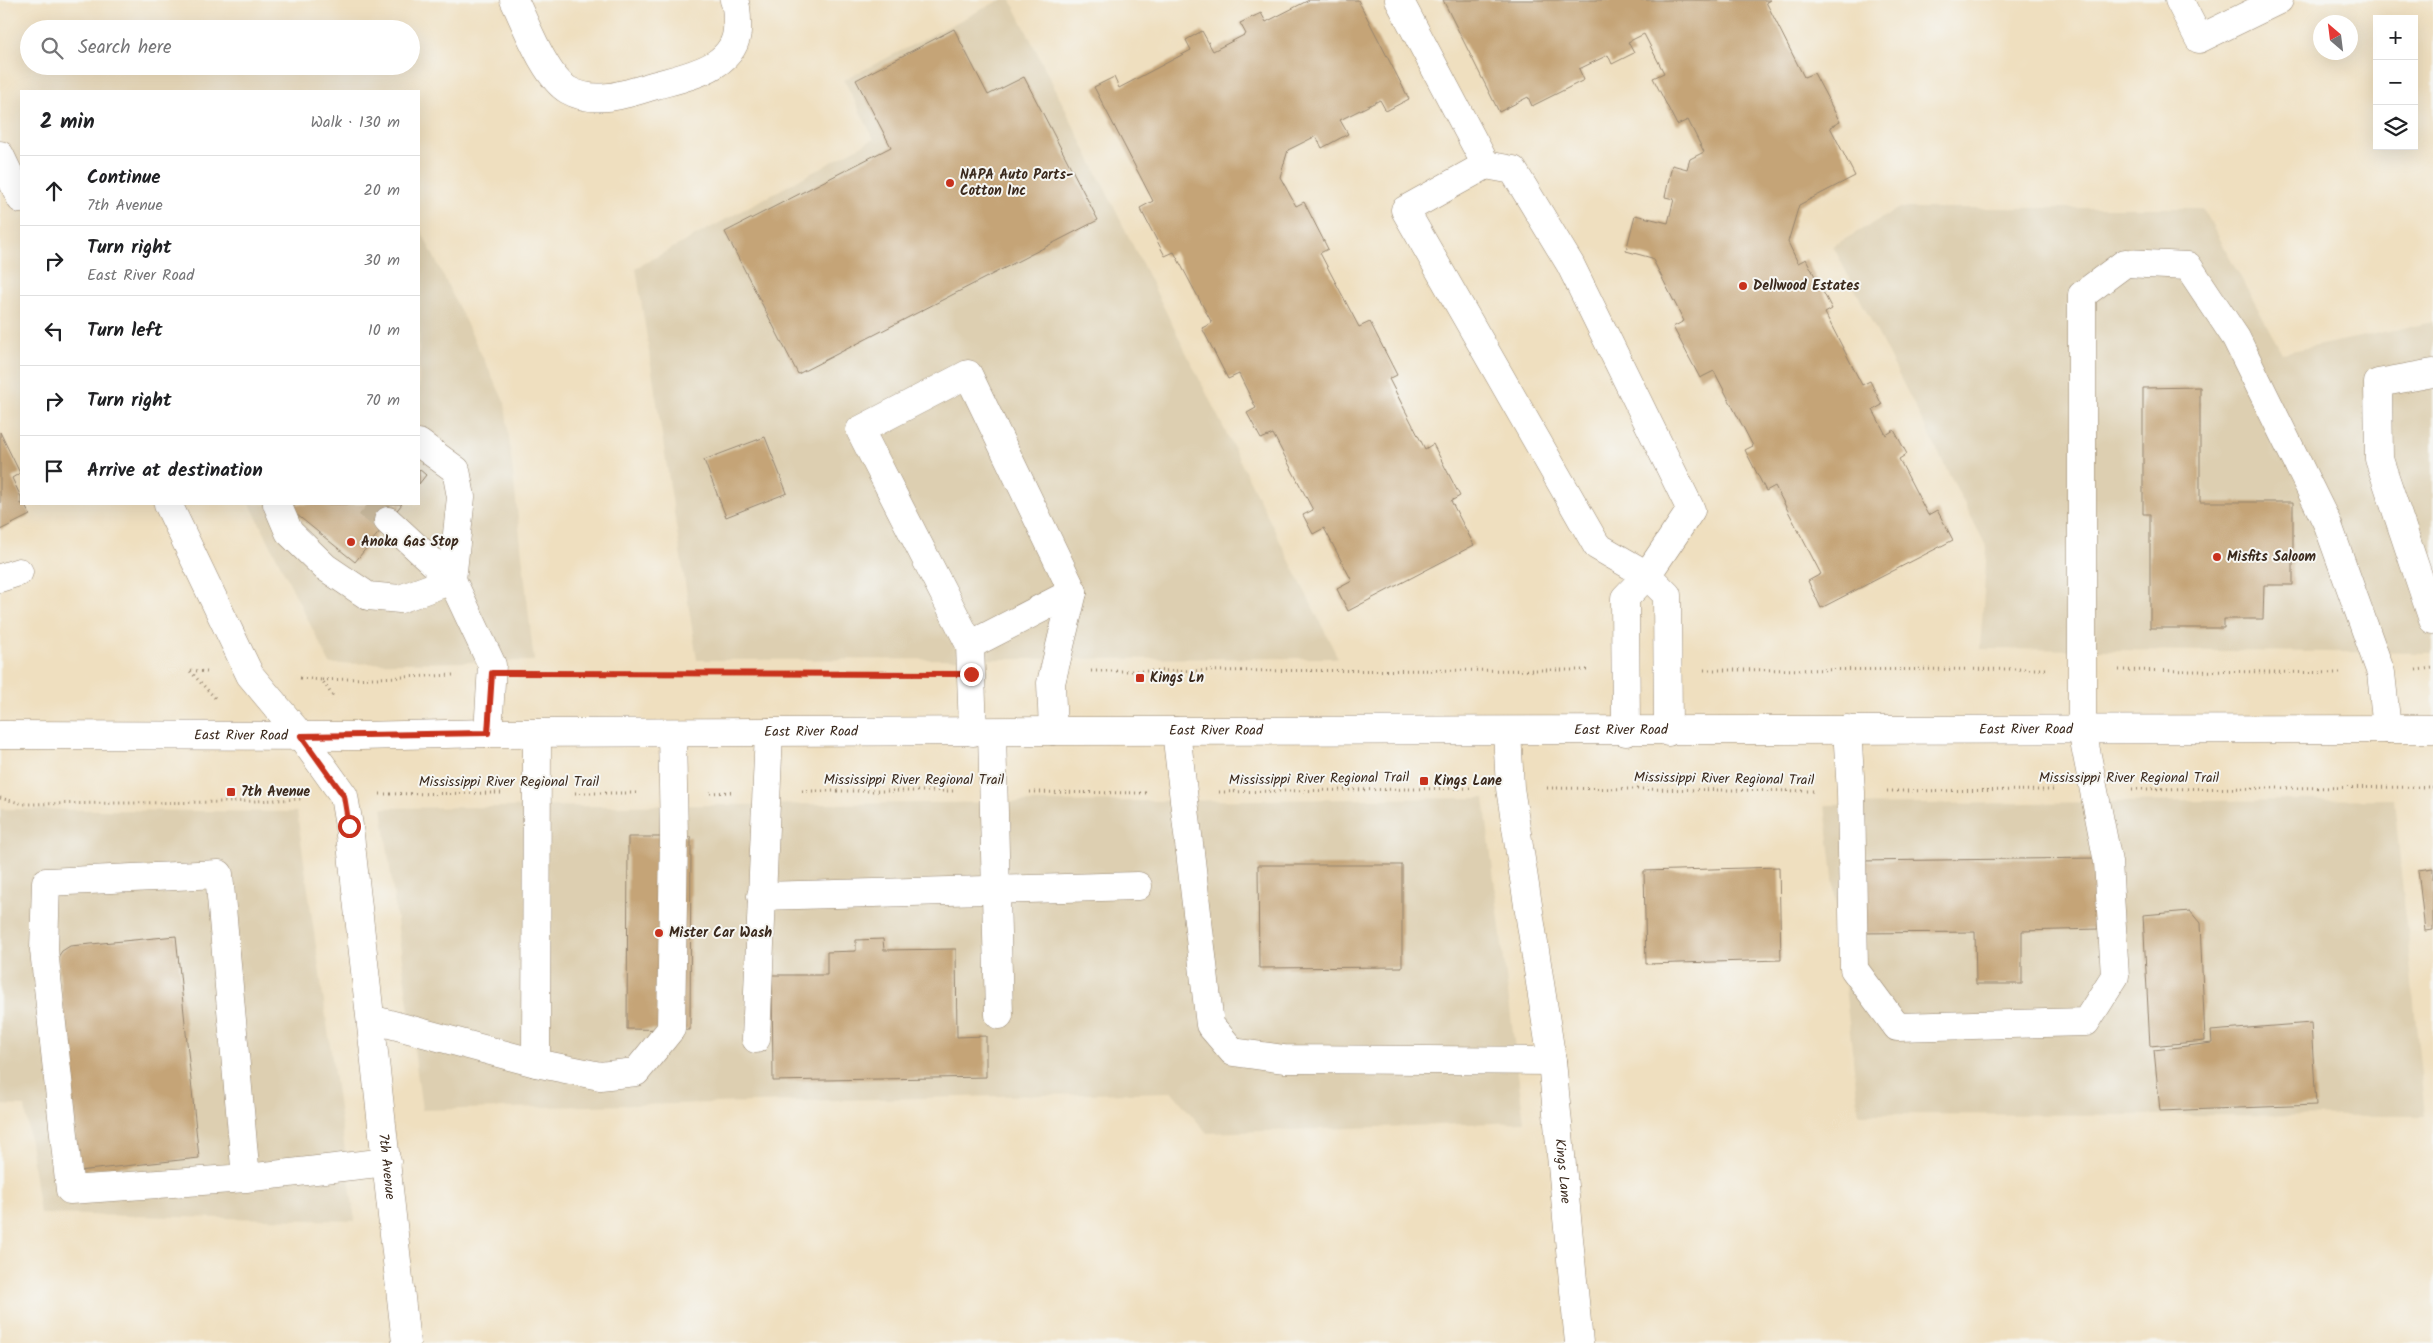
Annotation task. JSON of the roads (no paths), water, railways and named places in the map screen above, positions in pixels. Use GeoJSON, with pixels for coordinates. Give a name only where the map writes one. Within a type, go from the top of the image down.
{"type":"FeatureCollection","features":[{"type":"Feature","properties":{"kind":"main road"},"geometry":{"type":"LineString","coordinates":[[514,0],[553,76],[567,90],[587,97],[613,97],[706,72],[727,55],[738,33],[734,0]]}},
{"type":"Feature","properties":{"kind":"main road"},"geometry":{"type":"LineString","coordinates":[[1399,0],[1486,165]]}},
{"type":"Feature","properties":{"kind":"main road"},"geometry":{"type":"LineString","coordinates":[[2179,0],[2199,39],[2279,0]]}},
{"type":"Feature","properties":{"kind":"main road"},"geometry":{"type":"LineString","coordinates":[[0,155],[20,197]]}},
{"type":"Feature","properties":{"kind":"main road"},"geometry":{"type":"LineString","coordinates":[[1626,732],[1625,598],[1647,575],[1691,510],[1570,264],[1513,170],[1486,165],[1405,210],[1597,546],[1647,575],[1667,595],[1668,732]]}},
{"type":"Feature","properties":{"kind":"main road"},"geometry":{"type":"LineString","coordinates":[[1846,730],[1851,792],[1854,969],[1897,1027],[2086,1022],[2115,976],[2108,862],[2082,730],[2082,295],[2125,263],[2188,266],[2236,338],[2328,525],[2381,674],[2386,729]]}},
{"type":"Feature","properties":{"kind":"main road"},"geometry":{"type":"LineString","coordinates":[[2433,373],[2378,382],[2379,458],[2433,620]]}},
{"type":"Feature","properties":{"kind":"main road"},"geometry":{"type":"LineString","coordinates":[[999,1015],[992,791],[983,732],[971,674],[970,645],[860,430],[968,374],[1073,592],[1051,683],[1053,731]]}},
{"type":"Feature","properties":{"kind":"main road"},"geometry":{"type":"LineString","coordinates":[[420,444],[456,470],[461,496],[452,580]]}},
{"type":"Feature","properties":{"kind":"main road","name":"7th Avenue"},"geometry":{"type":"LineString","coordinates":[[168,505],[250,675],[301,736],[344,796],[387,1162],[406,1343]]}},
{"type":"Feature","properties":{"kind":"main road"},"geometry":{"type":"LineString","coordinates":[[277,505],[289,532],[325,567],[368,596],[400,599],[452,580]]}},
{"type":"Feature","properties":{"kind":"main road"},"geometry":{"type":"LineString","coordinates":[[388,521],[452,580],[492,665],[488,733]]}},
{"type":"Feature","properties":{"kind":"main road"},"geometry":{"type":"LineString","coordinates":[[970,645],[1073,592]]}},
{"type":"Feature","properties":{"kind":"main road","name":"East River Road"},"geometry":{"type":"LineString","coordinates":[[0,735],[301,736],[488,733],[1053,731],[1668,732],[2433,729]]}},
{"type":"Feature","properties":{"kind":"main road"},"geometry":{"type":"LineString","coordinates":[[1176,731],[1210,1025],[1233,1052],[1284,1059],[1552,1061]]}},
{"type":"Feature","properties":{"kind":"main road","name":"Kings Lane"},"geometry":{"type":"LineString","coordinates":[[1507,731],[1510,788],[1552,1061],[1579,1343]]}},
{"type":"Feature","properties":{"kind":"main road"},"geometry":{"type":"LineString","coordinates":[[756,1039],[765,791],[769,732]]}},
{"type":"Feature","properties":{"kind":"main road"},"geometry":{"type":"LineString","coordinates":[[370,1019],[536,1063],[600,1076],[636,1072],[671,1029],[674,837],[672,733]]}},
{"type":"Feature","properties":{"kind":"main road"},"geometry":{"type":"LineString","coordinates":[[536,1063],[537,734]]}},
{"type":"Feature","properties":{"kind":"main road"},"geometry":{"type":"LineString","coordinates":[[246,1178],[219,874],[46,882],[44,950],[70,1190],[246,1178],[387,1162]]}},
{"type":"Feature","properties":{"kind":"main road"},"geometry":{"type":"LineString","coordinates":[[761,896],[1138,886]]}},
{"type":"Feature","properties":{"kind":"tunnel"},"geometry":{"type":"LineString","coordinates":[[369,505],[388,521]]}},
{"type":"Feature","properties":{"kind":"place","name":"NAPA Auto Parts- Cotton Inc"},"geometry":{"type":"Point","coordinates":[950,183]}},
{"type":"Feature","properties":{"kind":"place","name":"Dellwood Estates"},"geometry":{"type":"Point","coordinates":[1743,286]}},
{"type":"Feature","properties":{"kind":"place","name":"Anoka Gas Stop"},"geometry":{"type":"Point","coordinates":[351,542]}},
{"type":"Feature","properties":{"kind":"place","name":"Misfits Saloom"},"geometry":{"type":"Point","coordinates":[2217,557]}},
{"type":"Feature","properties":{"kind":"place","name":"Kings Ln"},"geometry":{"type":"Point","coordinates":[1140,678]}},
{"type":"Feature","properties":{"kind":"place","name":"Kings Lane"},"geometry":{"type":"Point","coordinates":[1424,781]}},
{"type":"Feature","properties":{"kind":"place","name":"7th Avenue"},"geometry":{"type":"Point","coordinates":[231,792]}},
{"type":"Feature","properties":{"kind":"place","name":"Mister Car Wash"},"geometry":{"type":"Point","coordinates":[659,933]}}]}
